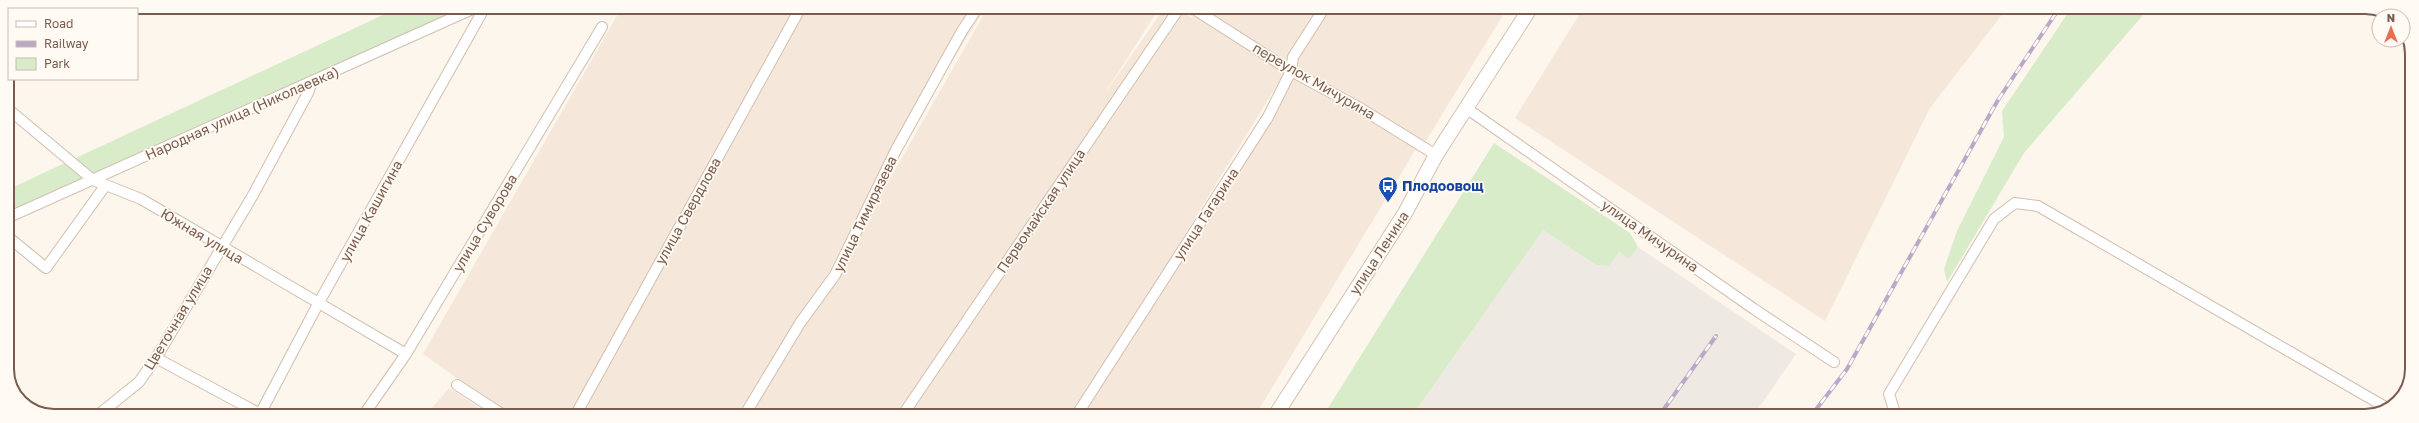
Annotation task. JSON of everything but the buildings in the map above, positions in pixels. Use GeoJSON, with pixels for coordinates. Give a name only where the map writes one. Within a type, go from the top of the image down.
{"type":"FeatureCollection","features":[{"type":"Feature","properties":{"kind":"main road","name":"улица Ленина"},"geometry":{"type":"LineString","coordinates":[[1279,409],[1405,213],[1436,155],[1526,14]]}},
{"type":"Feature","properties":{"kind":"street","name":"Народная улица (Николаевка)"},"geometry":{"type":"LineString","coordinates":[[14,215],[460,14]]}},
{"type":"Feature","properties":{"kind":"street","name":"улица Кашигина"},"geometry":{"type":"LineString","coordinates":[[264,409],[318,304],[481,14]]}},
{"type":"Feature","properties":{"kind":"street","name":"улица Свердлова"},"geometry":{"type":"LineString","coordinates":[[579,409],[797,14]]}},
{"type":"Feature","properties":{"kind":"street","name":"улица Тимирязева"},"geometry":{"type":"LineString","coordinates":[[748,409],[800,323],[835,275],[896,150],[962,31],[973,14]]}},
{"type":"Feature","properties":{"kind":"street","name":"Первомайская улица"},"geometry":{"type":"LineString","coordinates":[[907,409],[1175,14]]}},
{"type":"Feature","properties":{"kind":"street","name":"переулок Мичурина"},"geometry":{"type":"LineString","coordinates":[[1202,14],[1291,71],[1360,108],[1436,155]]}},
{"type":"Feature","properties":{"kind":"street","name":"улица Гагарина"},"geometry":{"type":"LineString","coordinates":[[1080,409],[1268,117],[1291,71],[1293,57],[1321,14]]}},
{"type":"Feature","properties":{"kind":"street","name":"улица Суворова"},"geometry":{"type":"LineString","coordinates":[[368,409],[406,354],[602,27]]}},
{"type":"Feature","properties":{"kind":"street","name":"Цветочная улица"},"geometry":{"type":"LineString","coordinates":[[106,409],[139,382],[156,358],[221,247],[254,195],[308,94],[312,81]]}},
{"type":"Feature","properties":{"kind":"street","name":"улица Мичурина"},"geometry":{"type":"LineString","coordinates":[[1466,108],[1760,313],[1834,362]]}},
{"type":"Feature","properties":{"kind":"street","name":"Южная улица"},"geometry":{"type":"LineString","coordinates":[[14,114],[93,180],[141,199],[318,304],[406,354]]}},
{"type":"Feature","properties":{"kind":"street"},"geometry":{"type":"LineString","coordinates":[[14,242],[46,268],[105,186]]}},
{"type":"Feature","properties":{"kind":"street"},"geometry":{"type":"LineString","coordinates":[[1894,409],[1889,394],[1994,219],[2015,203],[2038,206],[2382,405]]}},
{"type":"Feature","properties":{"kind":"street"},"geometry":{"type":"LineString","coordinates":[[156,358],[250,409]]}},
{"type":"Feature","properties":{"kind":"street"},"geometry":{"type":"LineString","coordinates":[[457,384],[494,409]]}},
{"type":"Feature","properties":{"kind":"shaded area"},"geometry":{"type":"Polygon","coordinates":[[[618,14],[982,14],[869,193],[812,306],[835,275],[984,14],[1156,14],[1103,96],[1160,14],[1185,14],[1195,19],[1188,14],[1504,14],[1421,149],[1417,147],[1259,409],[1081,409],[1213,203],[1250,134],[1285,79],[1282,77],[1077,409],[500,409],[423,354],[618,14]]]}},
{"type":"Feature","properties":{"kind":"shaded area"},"geometry":{"type":"Polygon","coordinates":[[[1580,14],[2003,14],[1930,108],[1825,321],[1515,118],[1580,14]]]}},
{"type":"Feature","properties":{"kind":"shaded area"},"geometry":{"type":"Polygon","coordinates":[[[1543,230],[1596,265],[1609,266],[1619,252],[1629,259],[1638,247],[1796,354],[1758,409],[1417,409],[1543,230]]]}},
{"type":"Feature","properties":{"kind":"shaded area"},"geometry":{"type":"Polygon","coordinates":[[[449,388],[480,409],[431,409],[449,388]]]}},
{"type":"Feature","properties":{"kind":"green space"},"geometry":{"type":"Polygon","coordinates":[[[385,14],[452,14],[14,212],[14,187],[385,14]]]}},
{"type":"Feature","properties":{"kind":"green space"},"geometry":{"type":"Polygon","coordinates":[[[2067,14],[2144,14],[2024,153],[1947,282],[1944,269],[1957,231],[2004,137],[2002,111],[2067,14]]]}},
{"type":"Feature","properties":{"kind":"green space"},"geometry":{"type":"Polygon","coordinates":[[[1494,143],[1630,233],[1638,247],[1629,259],[1619,252],[1609,266],[1596,265],[1543,230],[1417,409],[1327,409],[1494,143]]]}},
{"type":"Feature","properties":{"kind":"railway"},"geometry":{"type":"LineString","coordinates":[[1816,409],[1847,369],[1998,100],[2055,14]]}},
{"type":"Feature","properties":{"kind":"railway"},"geometry":{"type":"LineString","coordinates":[[1664,409],[1716,336]]}},
{"type":"Feature","properties":{"kind":"place","name":"Плодоовощ"},"geometry":{"type":"Point","coordinates":[1388,203]}}]}
